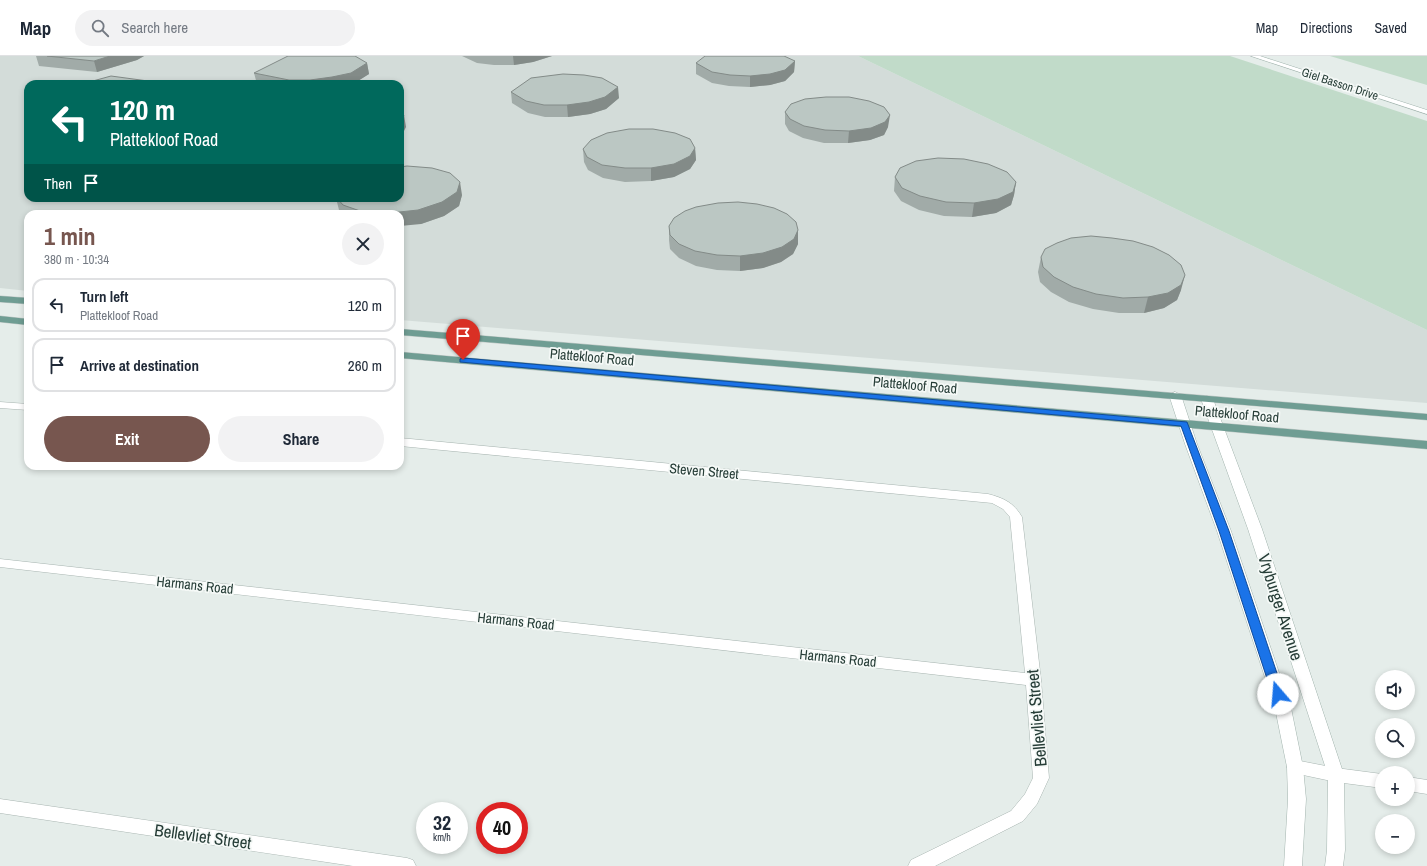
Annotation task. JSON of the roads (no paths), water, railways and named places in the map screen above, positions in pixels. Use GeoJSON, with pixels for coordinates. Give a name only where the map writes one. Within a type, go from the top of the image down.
{"type":"FeatureCollection","features":[{"type":"Feature","properties":{"kind":"main road"},"geometry":{"type":"LineString","coordinates":[[0,299],[24,301]]}},
{"type":"Feature","properties":{"kind":"main road"},"geometry":{"type":"LineString","coordinates":[[0,319],[24,322]]}},
{"type":"Feature","properties":{"kind":"main road","name":"Plattekloof Road"},"geometry":{"type":"LineString","coordinates":[[404,332],[1427,417]]}},
{"type":"Feature","properties":{"kind":"main road","name":"Plattekloof Road"},"geometry":{"type":"LineString","coordinates":[[404,355],[1427,445]]}},
{"type":"Feature","properties":{"kind":"street","name":"Giel Basson Drive"},"geometry":{"type":"LineString","coordinates":[[1254,56],[1427,112]]}},
{"type":"Feature","properties":{"kind":"street","name":"Vryburger Avenue"},"geometry":{"type":"LineString","coordinates":[[1175,395],[1184,424],[1224,531],[1283,708],[1295,767],[1298,799],[1292,866]]}},
{"type":"Feature","properties":{"kind":"street","name":"Vryburger Avenue"},"geometry":{"type":"LineString","coordinates":[[1207,399],[1255,529],[1336,775],[1336,850],[1334,866]]}},
{"type":"Feature","properties":{"kind":"street"},"geometry":{"type":"LineString","coordinates":[[0,405],[24,407]]}},
{"type":"Feature","properties":{"kind":"street","name":"Steven Street"},"geometry":{"type":"LineString","coordinates":[[404,442],[988,498],[1006,505]]}},
{"type":"Feature","properties":{"kind":"street","name":"Bellevliet Street"},"geometry":{"type":"LineString","coordinates":[[917,866],[1017,816],[1031,799],[1041,778],[1033,680],[1016,517],[1013,511],[1006,505]]}},
{"type":"Feature","properties":{"kind":"street","name":"Harmans Road"},"geometry":{"type":"LineString","coordinates":[[0,563],[1033,680]]}},
{"type":"Feature","properties":{"kind":"street"},"geometry":{"type":"LineString","coordinates":[[1295,767],[1336,775],[1375,780]]}},
{"type":"Feature","properties":{"kind":"street"},"geometry":{"type":"LineString","coordinates":[[1415,785],[1427,787]]}},
{"type":"Feature","properties":{"kind":"street","name":"Bellevliet Street"},"geometry":{"type":"LineString","coordinates":[[0,806],[407,866]]}}]}
